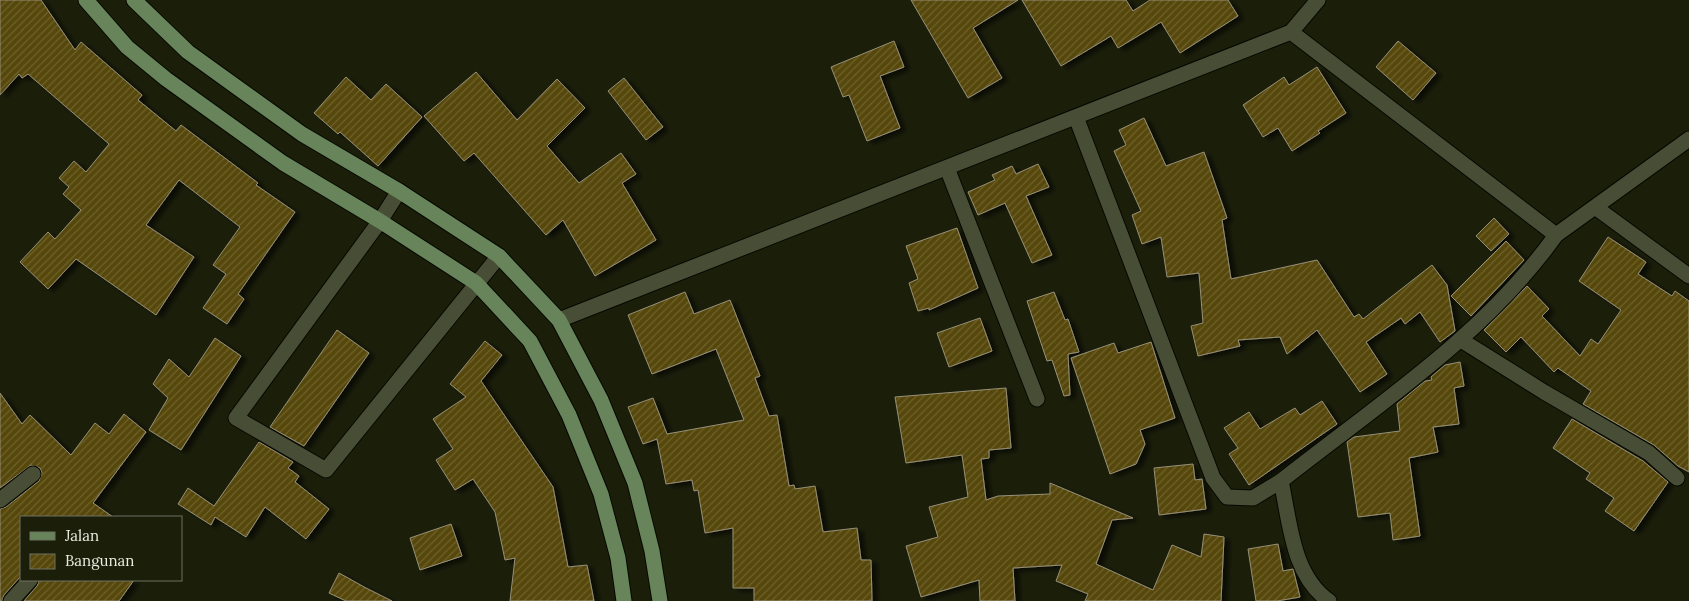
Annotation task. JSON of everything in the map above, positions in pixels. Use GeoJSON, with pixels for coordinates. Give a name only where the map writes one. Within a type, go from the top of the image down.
{"type":"FeatureCollection","features":[{"type":"Feature","properties":{"kind":"main road"},"geometry":{"type":"LineString","coordinates":[[86,0],[127,47],[166,79],[283,164],[380,221],[476,283],[530,341],[569,415],[601,494],[618,558],[624,601]]}},
{"type":"Feature","properties":{"kind":"main road"},"geometry":{"type":"LineString","coordinates":[[134,0],[188,52],[302,134],[399,191],[499,256],[559,320],[601,400],[635,483],[652,550],[660,601]]}},
{"type":"Feature","properties":{"kind":"street"},"geometry":{"type":"LineString","coordinates":[[559,320],[1291,32],[1318,0]]}},
{"type":"Feature","properties":{"kind":"street"},"geometry":{"type":"LineString","coordinates":[[1291,32],[1556,235]]}},
{"type":"Feature","properties":{"kind":"street"},"geometry":{"type":"LineString","coordinates":[[1076,117],[1213,478],[1227,497],[1253,498],[1281,481],[1461,340],[1532,270],[1556,235],[1689,139]]}},
{"type":"Feature","properties":{"kind":"street"},"geometry":{"type":"LineString","coordinates":[[947,168],[1037,399]]}},
{"type":"Feature","properties":{"kind":"street"},"geometry":{"type":"LineString","coordinates":[[399,191],[380,221],[236,418],[326,470],[499,256]]}},
{"type":"Feature","properties":{"kind":"street"},"geometry":{"type":"LineString","coordinates":[[1595,207],[1689,276]]}},
{"type":"Feature","properties":{"kind":"street"},"geometry":{"type":"LineString","coordinates":[[1461,340],[1648,454],[1677,478]]}},
{"type":"Feature","properties":{"kind":"street"},"geometry":{"type":"LineString","coordinates":[[0,500],[33,474]]}},
{"type":"Feature","properties":{"kind":"street"},"geometry":{"type":"LineString","coordinates":[[1281,481],[1299,563],[1316,592],[1329,601]]}},
{"type":"Feature","properties":{"kind":"street"},"geometry":{"type":"LineString","coordinates":[[12,601],[29,581]]}},
{"type":"Feature","properties":{"kind":"building"},"geometry":{"type":"Polygon","coordinates":[[[0,0],[41,0],[75,50],[81,42],[142,95],[138,100],[176,131],[181,125],[258,183],[256,185],[295,212],[238,294],[244,299],[227,324],[203,308],[226,274],[213,265],[240,227],[179,180],[146,225],[194,257],[156,315],[76,259],[48,289],[20,262],[48,232],[55,239],[81,210],[63,194],[69,187],[59,178],[74,161],[86,172],[109,144],[28,74],[22,78],[19,74],[0,95],[0,0]]]}},
{"type":"Feature","properties":{"kind":"building"},"geometry":{"type":"Polygon","coordinates":[[[911,0],[1018,0],[973,28],[1002,78],[968,98],[911,0]]]}},
{"type":"Feature","properties":{"kind":"building"},"geometry":{"type":"Polygon","coordinates":[[[1022,0],[1126,0],[1133,11],[1150,0],[1228,0],[1238,16],[1180,53],[1161,22],[1118,48],[1111,36],[1061,66],[1022,0]]]}},
{"type":"Feature","properties":{"kind":"building"},"geometry":{"type":"Polygon","coordinates":[[[894,41],[904,67],[880,76],[900,128],[867,141],[849,95],[843,97],[831,67],[894,41]]]}},
{"type":"Feature","properties":{"kind":"building"},"geometry":{"type":"Polygon","coordinates":[[[1398,41],[1436,73],[1413,100],[1376,67],[1398,41]]]}},
{"type":"Feature","properties":{"kind":"building"},"geometry":{"type":"Polygon","coordinates":[[[1317,67],[1346,113],[1292,151],[1278,128],[1263,137],[1243,105],[1284,77],[1289,85],[1317,67]]]}},
{"type":"Feature","properties":{"kind":"building"},"geometry":{"type":"Polygon","coordinates":[[[476,72],[517,120],[557,79],[585,108],[547,146],[579,183],[621,153],[636,174],[622,183],[656,240],[595,276],[563,220],[546,235],[474,153],[464,161],[424,116],[476,72]]]}},
{"type":"Feature","properties":{"kind":"building"},"geometry":{"type":"Polygon","coordinates":[[[346,77],[371,100],[386,84],[422,117],[378,166],[340,132],[338,134],[314,113],[346,77]]]}},
{"type":"Feature","properties":{"kind":"building"},"geometry":{"type":"Polygon","coordinates":[[[624,78],[663,127],[646,140],[608,91],[624,78]]]}},
{"type":"Feature","properties":{"kind":"building"},"geometry":{"type":"Polygon","coordinates":[[[1144,118],[1166,166],[1204,152],[1227,218],[1222,220],[1231,279],[1317,260],[1354,317],[1359,314],[1363,319],[1432,265],[1447,285],[1455,331],[1440,342],[1420,312],[1405,324],[1401,318],[1366,342],[1387,374],[1360,392],[1317,330],[1287,354],[1280,337],[1238,340],[1240,346],[1198,356],[1191,326],[1203,323],[1199,273],[1167,277],[1161,237],[1142,244],[1132,215],[1141,211],[1114,151],[1126,145],[1119,130],[1144,118]]]}},
{"type":"Feature","properties":{"kind":"building"},"geometry":{"type":"Polygon","coordinates":[[[1038,164],[1049,187],[1026,196],[1052,255],[1032,263],[1005,203],[978,215],[968,192],[995,180],[992,175],[1012,166],[1016,174],[1038,164]]]}},
{"type":"Feature","properties":{"kind":"building"},"geometry":{"type":"Polygon","coordinates":[[[1494,218],[1509,234],[1491,251],[1476,236],[1494,218]]]}},
{"type":"Feature","properties":{"kind":"building"},"geometry":{"type":"Polygon","coordinates":[[[957,228],[978,288],[929,310],[929,308],[918,311],[909,283],[918,279],[906,246],[957,228]]]}},
{"type":"Feature","properties":{"kind":"building"},"geometry":{"type":"Polygon","coordinates":[[[1608,237],[1646,262],[1638,274],[1672,296],[1675,291],[1689,301],[1689,472],[1678,466],[1654,445],[1583,404],[1591,391],[1558,368],[1554,372],[1521,337],[1506,352],[1484,330],[1527,286],[1549,309],[1542,316],[1580,356],[1591,339],[1598,344],[1621,310],[1579,281],[1608,237]]]}},
{"type":"Feature","properties":{"kind":"building"},"geometry":{"type":"Polygon","coordinates":[[[1506,241],[1524,260],[1471,316],[1451,296],[1506,241]]]}},
{"type":"Feature","properties":{"kind":"building"},"geometry":{"type":"Polygon","coordinates":[[[685,292],[694,314],[730,300],[760,376],[755,378],[769,416],[777,415],[789,486],[794,485],[795,489],[815,486],[823,532],[857,528],[861,560],[871,560],[872,601],[754,601],[754,588],[733,588],[733,528],[705,533],[698,490],[694,491],[692,480],[666,484],[657,439],[643,444],[628,407],[653,398],[667,434],[744,420],[716,349],[652,374],[628,315],[685,292]]]}},
{"type":"Feature","properties":{"kind":"building"},"geometry":{"type":"Polygon","coordinates":[[[1054,292],[1065,320],[1068,319],[1079,352],[1068,354],[1070,395],[1064,396],[1052,360],[1047,361],[1027,301],[1054,292]]]}},
{"type":"Feature","properties":{"kind":"building"},"geometry":{"type":"Polygon","coordinates":[[[980,318],[992,351],[949,367],[937,333],[980,318]]]}},
{"type":"Feature","properties":{"kind":"building"},"geometry":{"type":"Polygon","coordinates":[[[337,330],[369,353],[304,446],[270,427],[337,330]]]}},
{"type":"Feature","properties":{"kind":"building"},"geometry":{"type":"Polygon","coordinates":[[[215,338],[241,356],[181,450],[149,430],[168,398],[153,384],[169,359],[189,377],[215,338]]]}},
{"type":"Feature","properties":{"kind":"building"},"geometry":{"type":"Polygon","coordinates":[[[485,341],[502,355],[481,381],[553,487],[568,567],[587,565],[594,601],[510,601],[515,558],[505,560],[495,512],[473,479],[455,490],[436,460],[453,449],[433,419],[466,397],[450,384],[485,341]]]}},
{"type":"Feature","properties":{"kind":"building"},"geometry":{"type":"Polygon","coordinates":[[[1151,342],[1175,418],[1140,430],[1145,444],[1136,464],[1110,474],[1071,358],[1114,343],[1118,353],[1151,342]]]}},
{"type":"Feature","properties":{"kind":"building"},"geometry":{"type":"Polygon","coordinates":[[[1460,362],[1464,386],[1454,388],[1459,424],[1433,427],[1438,452],[1409,458],[1420,536],[1393,540],[1390,513],[1358,517],[1347,442],[1354,437],[1400,431],[1397,404],[1425,381],[1432,380],[1431,377],[1445,365],[1460,362]]]}},
{"type":"Feature","properties":{"kind":"building"},"geometry":{"type":"Polygon","coordinates":[[[1006,388],[1011,448],[989,450],[989,458],[981,459],[986,500],[998,496],[1050,494],[1050,483],[1133,518],[1112,520],[1096,564],[1153,590],[1172,545],[1201,557],[1204,534],[1224,537],[1221,601],[1085,601],[1088,594],[1056,581],[1062,565],[1013,568],[1015,601],[980,601],[979,580],[921,597],[906,546],[938,537],[929,507],[968,497],[962,455],[906,463],[895,397],[1006,388]]]}},
{"type":"Feature","properties":{"kind":"building"},"geometry":{"type":"Polygon","coordinates":[[[0,393],[22,424],[30,415],[71,455],[95,423],[109,434],[124,414],[146,432],[93,503],[112,516],[20,516],[20,577],[4,595],[2,601],[0,601],[0,509],[6,507],[39,481],[42,473],[40,468],[31,465],[0,488],[0,393]]]}},
{"type":"Feature","properties":{"kind":"building"},"geometry":{"type":"Polygon","coordinates":[[[1322,401],[1337,424],[1249,485],[1229,454],[1238,448],[1224,428],[1249,412],[1260,429],[1295,408],[1300,415],[1322,401]]]}},
{"type":"Feature","properties":{"kind":"building"},"geometry":{"type":"Polygon","coordinates":[[[1572,419],[1643,461],[1668,482],[1634,531],[1605,511],[1614,498],[1586,479],[1590,473],[1553,448],[1572,419]]]}},
{"type":"Feature","properties":{"kind":"building"},"geometry":{"type":"Polygon","coordinates":[[[259,442],[293,462],[288,468],[299,476],[295,482],[329,509],[306,539],[265,507],[246,537],[215,517],[211,525],[178,504],[188,488],[214,506],[259,442]]]}},
{"type":"Feature","properties":{"kind":"building"},"geometry":{"type":"Polygon","coordinates":[[[1193,464],[1195,480],[1202,479],[1206,509],[1159,515],[1154,468],[1193,464]]]}},
{"type":"Feature","properties":{"kind":"building"},"geometry":{"type":"Polygon","coordinates":[[[451,524],[462,556],[420,570],[410,538],[451,524]]]}},
{"type":"Feature","properties":{"kind":"building"},"geometry":{"type":"Polygon","coordinates":[[[1278,544],[1283,571],[1293,569],[1300,597],[1277,601],[1256,601],[1248,549],[1278,544]]]}},
{"type":"Feature","properties":{"kind":"building"},"geometry":{"type":"Polygon","coordinates":[[[339,573],[392,601],[346,601],[329,593],[339,573]]]}},
{"type":"Feature","properties":{"kind":"building"},"geometry":{"type":"Polygon","coordinates":[[[39,581],[133,581],[119,601],[24,601],[37,586],[39,581]]]}}]}
